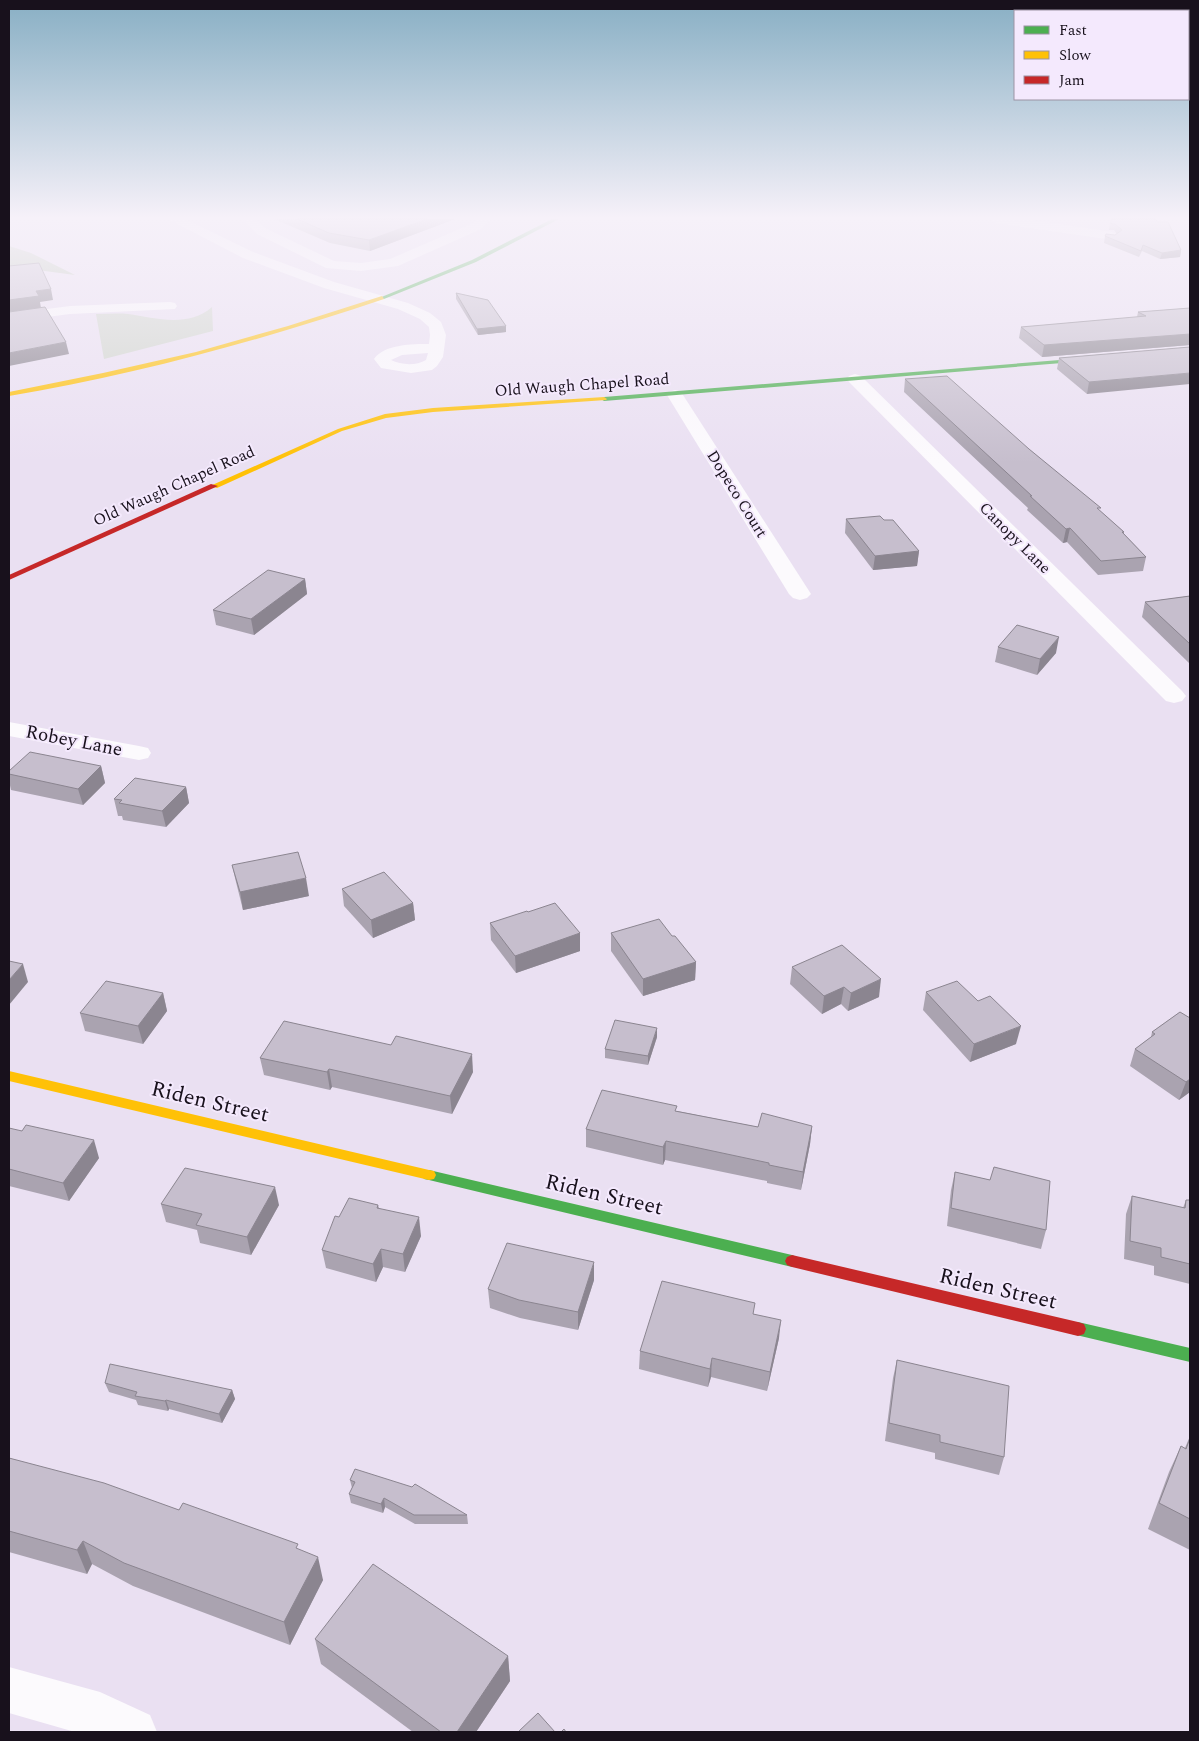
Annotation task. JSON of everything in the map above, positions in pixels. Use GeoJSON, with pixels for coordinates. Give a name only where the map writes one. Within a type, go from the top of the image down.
{"type":"FeatureCollection","features":[{"type":"Feature","properties":{"kind":"street"},"geometry":{"type":"LineString","coordinates":[[9,394],[148,366],[270,335],[381,300]]}},
{"type":"Feature","properties":{"kind":"street"},"geometry":{"type":"LineString","coordinates":[[383,300],[416,312],[436,325],[438,335],[436,348]]}},
{"type":"Feature","properties":{"kind":"street"},"geometry":{"type":"LineString","coordinates":[[9,318],[70,310],[170,306]]}},
{"type":"Feature","properties":{"kind":"street","name":"Old Waugh Chapel Road"},"geometry":{"type":"LineString","coordinates":[[9,578],[340,430],[407,412],[675,395],[1105,358]]}},
{"type":"Feature","properties":{"kind":"street","name":"Canopy Lane"},"geometry":{"type":"LineString","coordinates":[[856,379],[1174,696]]}},
{"type":"Feature","properties":{"kind":"street","name":"Dopeco Court"},"geometry":{"type":"LineString","coordinates":[[675,395],[800,594]]}},
{"type":"Feature","properties":{"kind":"street","name":"Robey Lane"},"geometry":{"type":"LineString","coordinates":[[9,729],[139,753]]}},
{"type":"Feature","properties":{"kind":"street","name":"Riden Street"},"geometry":{"type":"LineString","coordinates":[[9,1076],[1190,1355]]}},
{"type":"Feature","properties":{"kind":"street"},"geometry":{"type":"LineString","coordinates":[[9,1690],[100,1716],[133,1732]]}},
{"type":"Feature","properties":{"kind":"shaded area"},"geometry":{"type":"Polygon","coordinates":[[[212,307],[213,331],[104,359],[96,314],[124,314],[171,320],[193,318],[212,307]]]}},
{"type":"Feature","properties":{"kind":"building"},"geometry":{"type":"Polygon","coordinates":[[[460,300],[488,300],[506,326],[477,329],[460,300]]]}},
{"type":"Feature","properties":{"kind":"building"},"geometry":{"type":"Polygon","coordinates":[[[45,307],[66,342],[9,353],[9,312],[45,307]]]}},
{"type":"Feature","properties":{"kind":"building"},"geometry":{"type":"Polygon","coordinates":[[[1190,308],[1190,334],[1044,345],[1021,327],[1146,316],[1138,312],[1190,308]]]}},
{"type":"Feature","properties":{"kind":"building"},"geometry":{"type":"Polygon","coordinates":[[[1190,347],[1190,373],[1089,382],[1059,358],[1190,347]]]}},
{"type":"Feature","properties":{"kind":"building"},"geometry":{"type":"Polygon","coordinates":[[[947,376],[1029,449],[1101,508],[1097,508],[1124,532],[1122,532],[1146,557],[1101,561],[1070,528],[1066,529],[905,379],[947,376]]]}},
{"type":"Feature","properties":{"kind":"building"},"geometry":{"type":"Polygon","coordinates":[[[880,516],[884,520],[893,520],[919,551],[875,556],[846,519],[880,516]]]}},
{"type":"Feature","properties":{"kind":"building"},"geometry":{"type":"Polygon","coordinates":[[[268,570],[305,579],[251,619],[213,610],[268,570]]]}},
{"type":"Feature","properties":{"kind":"building"},"geometry":{"type":"Polygon","coordinates":[[[1190,596],[1190,644],[1145,602],[1190,596]]]}},
{"type":"Feature","properties":{"kind":"building"},"geometry":{"type":"Polygon","coordinates":[[[1017,625],[1059,637],[1040,659],[998,647],[1017,625]]]}},
{"type":"Feature","properties":{"kind":"building"},"geometry":{"type":"Polygon","coordinates":[[[30,752],[101,766],[78,789],[9,774],[9,771],[30,752]]]}},
{"type":"Feature","properties":{"kind":"building"},"geometry":{"type":"Polygon","coordinates":[[[135,778],[186,787],[162,811],[119,803],[122,800],[114,799],[135,778]]]}},
{"type":"Feature","properties":{"kind":"building"},"geometry":{"type":"Polygon","coordinates":[[[298,852],[306,878],[240,892],[232,865],[298,852]]]}},
{"type":"Feature","properties":{"kind":"building"},"geometry":{"type":"Polygon","coordinates":[[[384,872],[413,903],[371,920],[342,889],[384,872]]]}},
{"type":"Feature","properties":{"kind":"building"},"geometry":{"type":"Polygon","coordinates":[[[555,903],[580,933],[515,956],[490,923],[528,912],[555,903]]]}},
{"type":"Feature","properties":{"kind":"building"},"geometry":{"type":"Polygon","coordinates":[[[659,919],[696,962],[643,979],[611,933],[659,919]]]}},
{"type":"Feature","properties":{"kind":"building"},"geometry":{"type":"Polygon","coordinates":[[[842,945],[881,979],[851,993],[844,987],[824,996],[792,967],[842,945]]]}},
{"type":"Feature","properties":{"kind":"building"},"geometry":{"type":"Polygon","coordinates":[[[9,961],[23,964],[9,980],[9,961]]]}},
{"type":"Feature","properties":{"kind":"building"},"geometry":{"type":"Polygon","coordinates":[[[106,981],[163,993],[138,1026],[80,1013],[106,981]]]}},
{"type":"Feature","properties":{"kind":"building"},"geometry":{"type":"Polygon","coordinates":[[[957,981],[978,1001],[990,996],[1021,1026],[974,1044],[926,992],[957,981]]]}},
{"type":"Feature","properties":{"kind":"building"},"geometry":{"type":"Polygon","coordinates":[[[1180,1012],[1190,1018],[1190,1079],[1186,1082],[1135,1049],[1155,1034],[1152,1032],[1180,1012]]]}},
{"type":"Feature","properties":{"kind":"building"},"geometry":{"type":"Polygon","coordinates":[[[615,1020],[657,1028],[648,1056],[605,1049],[615,1020]]]}},
{"type":"Feature","properties":{"kind":"building"},"geometry":{"type":"Polygon","coordinates":[[[284,1021],[391,1045],[396,1036],[472,1054],[450,1096],[329,1069],[327,1072],[260,1058],[284,1021]]]}},
{"type":"Feature","properties":{"kind":"building"},"geometry":{"type":"Polygon","coordinates":[[[602,1090],[677,1106],[675,1111],[758,1127],[762,1113],[812,1126],[803,1172],[666,1141],[663,1147],[586,1129],[602,1090]]]}},
{"type":"Feature","properties":{"kind":"building"},"geometry":{"type":"Polygon","coordinates":[[[26,1125],[94,1140],[63,1183],[9,1169],[9,1128],[22,1131],[26,1125]]]}},
{"type":"Feature","properties":{"kind":"building"},"geometry":{"type":"Polygon","coordinates":[[[994,1167],[1050,1181],[1046,1230],[951,1208],[955,1172],[990,1180],[994,1167]]]}},
{"type":"Feature","properties":{"kind":"building"},"geometry":{"type":"Polygon","coordinates":[[[185,1168],[275,1187],[247,1237],[196,1225],[202,1214],[161,1204],[185,1168]]]}},
{"type":"Feature","properties":{"kind":"building"},"geometry":{"type":"Polygon","coordinates":[[[1132,1196],[1185,1208],[1186,1200],[1190,1200],[1190,1264],[1161,1257],[1161,1248],[1130,1241],[1132,1196]]]}},
{"type":"Feature","properties":{"kind":"building"},"geometry":{"type":"Polygon","coordinates":[[[349,1198],[378,1205],[377,1208],[419,1217],[403,1254],[381,1249],[373,1264],[322,1250],[335,1216],[339,1217],[349,1198]]]}},
{"type":"Feature","properties":{"kind":"building"},"geometry":{"type":"Polygon","coordinates":[[[507,1243],[594,1262],[578,1312],[519,1300],[488,1289],[507,1243]]]}},
{"type":"Feature","properties":{"kind":"building"},"geometry":{"type":"Polygon","coordinates":[[[662,1281],[755,1303],[753,1314],[781,1320],[770,1372],[712,1358],[710,1369],[640,1351],[662,1281]]]}},
{"type":"Feature","properties":{"kind":"building"},"geometry":{"type":"Polygon","coordinates":[[[897,1360],[1009,1386],[1004,1457],[940,1442],[940,1435],[889,1423],[897,1360]]]}},
{"type":"Feature","properties":{"kind":"building"},"geometry":{"type":"Polygon","coordinates":[[[110,1364],[232,1390],[219,1414],[166,1400],[135,1396],[137,1392],[105,1383],[110,1364]]]}},
{"type":"Feature","properties":{"kind":"building"},"geometry":{"type":"Polygon","coordinates":[[[1190,1438],[1190,1519],[1159,1503],[1181,1446],[1186,1449],[1190,1438]]]}},
{"type":"Feature","properties":{"kind":"building"},"geometry":{"type":"Polygon","coordinates":[[[9,1458],[104,1483],[179,1510],[183,1503],[298,1544],[296,1548],[318,1557],[284,1622],[124,1563],[83,1541],[77,1550],[9,1531],[9,1458]]]}},
{"type":"Feature","properties":{"kind":"building"},"geometry":{"type":"Polygon","coordinates":[[[355,1469],[412,1487],[415,1484],[467,1515],[414,1515],[384,1498],[381,1504],[349,1494],[355,1482],[350,1480],[355,1469]]]}},
{"type":"Feature","properties":{"kind":"building"},"geometry":{"type":"Polygon","coordinates":[[[373,1564],[508,1656],[457,1732],[441,1732],[315,1639],[373,1564]]]}},
{"type":"Feature","properties":{"kind":"building"},"geometry":{"type":"Polygon","coordinates":[[[538,1713],[555,1732],[518,1732],[538,1713]]]}},
{"type":"Feature","properties":{"kind":"traffic: fast"},"geometry":{"type":"LineString","coordinates":[[604,399],[1097,359]]}},
{"type":"Feature","properties":{"kind":"traffic: fast"},"geometry":{"type":"LineString","coordinates":[[429,1175],[792,1261]]}},
{"type":"Feature","properties":{"kind":"traffic: fast"},"geometry":{"type":"LineString","coordinates":[[1078,1329],[1190,1355]]}},
{"type":"Feature","properties":{"kind":"traffic: slow"},"geometry":{"type":"LineString","coordinates":[[9,394],[150,365],[244,341],[375,300]]}},
{"type":"Feature","properties":{"kind":"traffic: slow"},"geometry":{"type":"LineString","coordinates":[[214,486],[340,430],[385,416],[433,410],[604,399]]}},
{"type":"Feature","properties":{"kind":"traffic: slow"},"geometry":{"type":"LineString","coordinates":[[9,1076],[429,1175]]}},
{"type":"Feature","properties":{"kind":"traffic: jam"},"geometry":{"type":"LineString","coordinates":[[9,578],[214,486]]}},
{"type":"Feature","properties":{"kind":"traffic: jam"},"geometry":{"type":"LineString","coordinates":[[792,1261],[1078,1329]]}}]}
